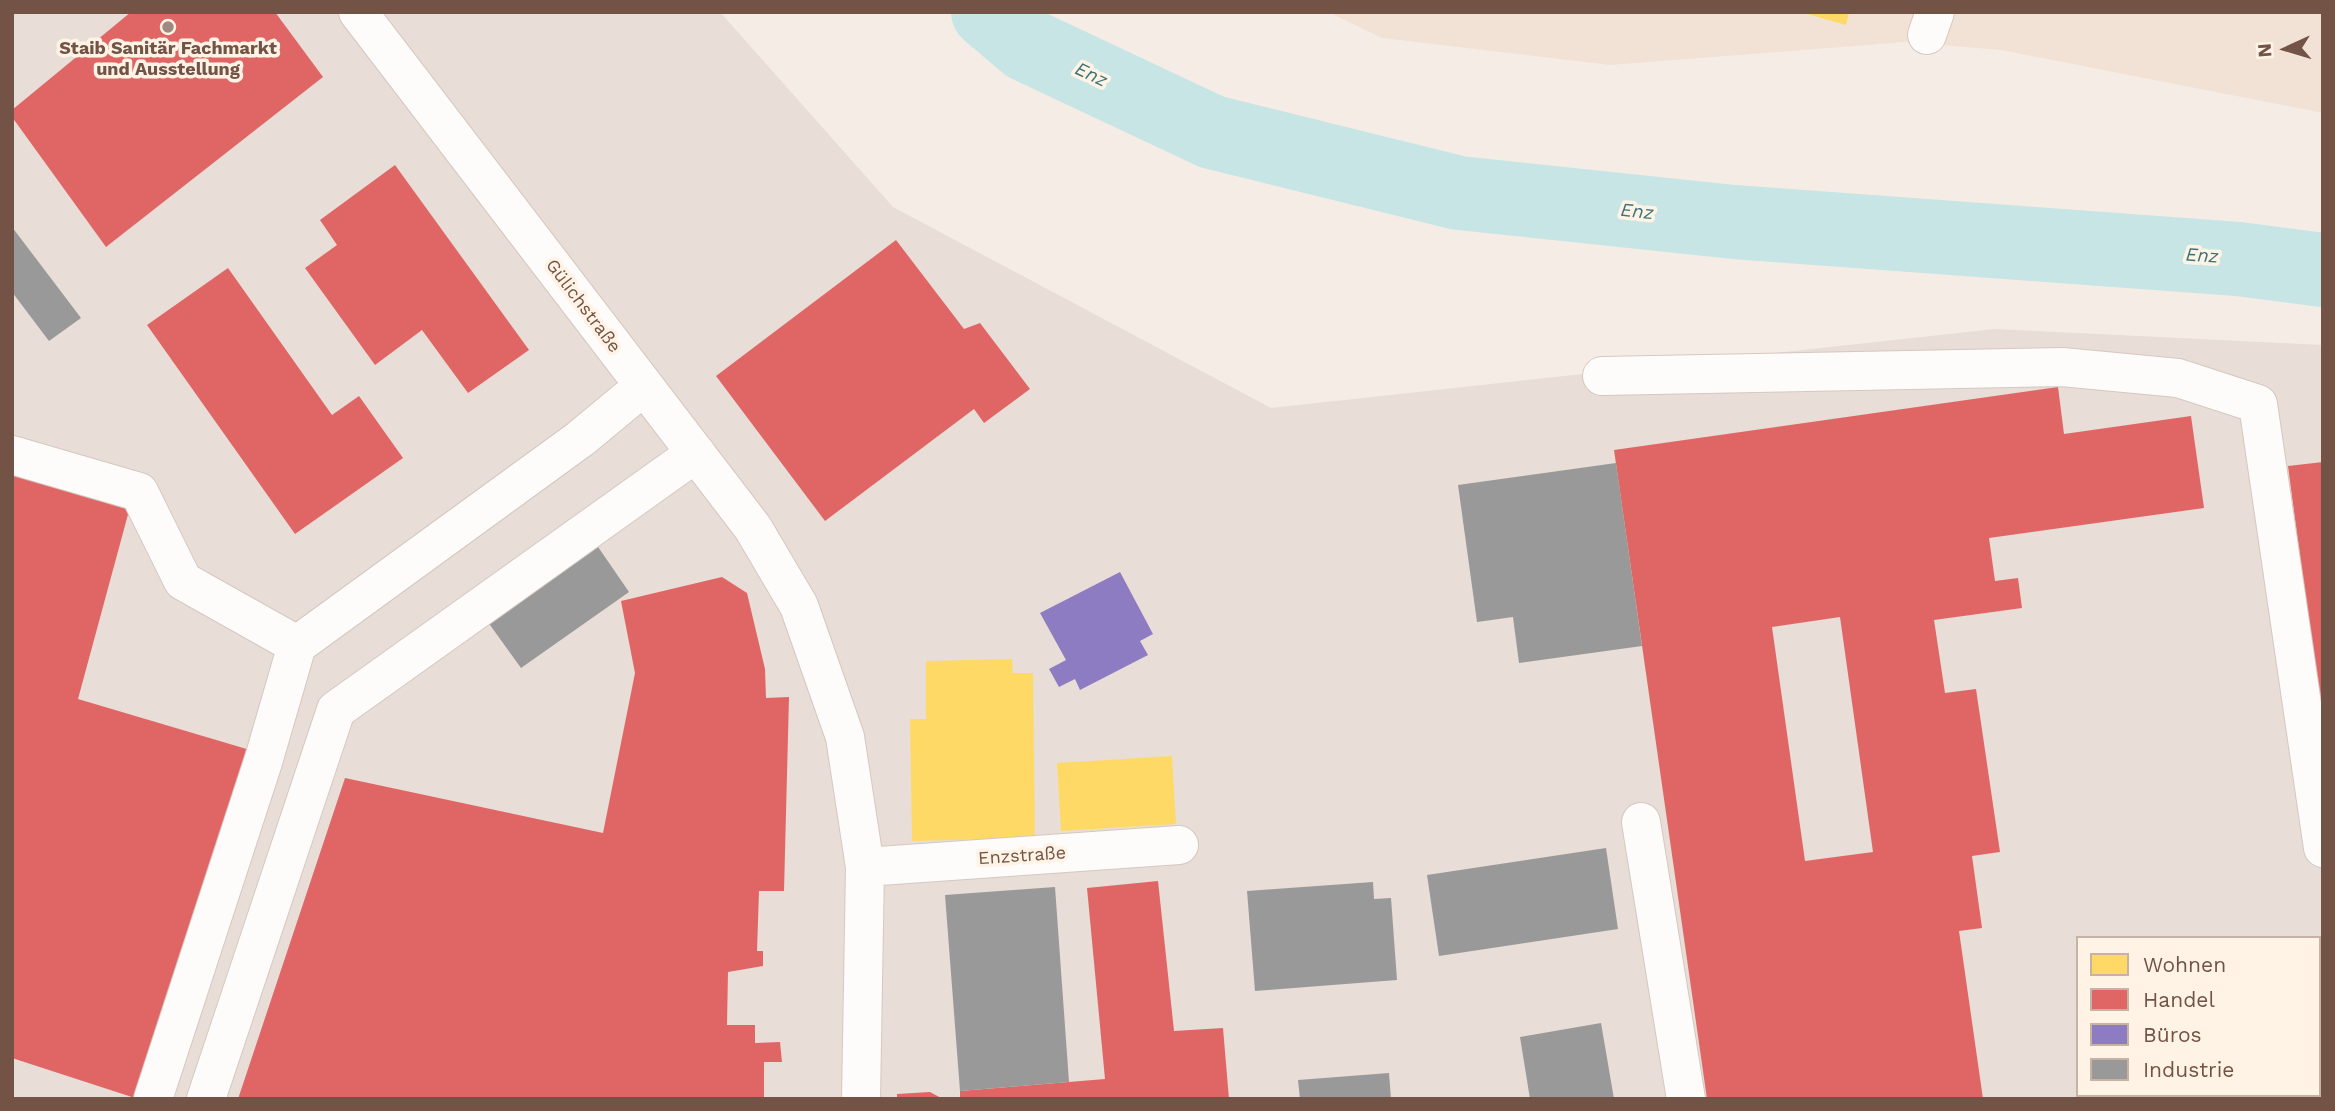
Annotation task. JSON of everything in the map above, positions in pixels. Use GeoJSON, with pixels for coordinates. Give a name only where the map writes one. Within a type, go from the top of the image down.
{"type":"FeatureCollection","features":[{"type":"Feature","properties":{"kind":"street","name":"Gülichstraße"},"geometry":{"type":"LineString","coordinates":[[358,12],[753,528],[799,606],[845,737],[865,867]]}},
{"type":"Feature","properties":{"kind":"street"},"geometry":{"type":"LineString","coordinates":[[1602,376],[2062,367],[2178,378],[2258,404],[2323,848]]}},
{"type":"Feature","properties":{"kind":"street"},"geometry":{"type":"LineString","coordinates":[[153,1099],[263,762],[297,645],[580,439],[644,386]]}},
{"type":"Feature","properties":{"kind":"street"},"geometry":{"type":"LineString","coordinates":[[206,1099],[337,710],[696,453]]}},
{"type":"Feature","properties":{"kind":"street"},"geometry":{"type":"LineString","coordinates":[[12,455],[139,492],[183,580],[297,645]]}},
{"type":"Feature","properties":{"kind":"street"},"geometry":{"type":"LineString","coordinates":[[1640,822],[1686,1099]]}},
{"type":"Feature","properties":{"kind":"street","name":"Enzstraße"},"geometry":{"type":"LineString","coordinates":[[865,867],[1179,845]]}},
{"type":"Feature","properties":{"kind":"street"},"geometry":{"type":"LineString","coordinates":[[860,1099],[865,867]]}},
{"type":"Feature","properties":{"kind":"shaded area"},"geometry":{"type":"Polygon","coordinates":[[[12,12],[720,12],[893,207],[1271,408],[1995,329],[2323,345],[2323,1099],[12,1099],[12,12]]]}},
{"type":"Feature","properties":{"kind":"shaded area"},"geometry":{"type":"Polygon","coordinates":[[[1328,12],[2323,12],[2323,113],[2001,50],[1906,42],[1610,65],[1382,38],[1328,12]]]}},
{"type":"Feature","properties":{"kind":"building: Wohnen"},"geometry":{"type":"Polygon","coordinates":[[[1800,12],[1849,12],[1846,25],[1800,12]]]}},
{"type":"Feature","properties":{"kind":"building: Wohnen"},"geometry":{"type":"Polygon","coordinates":[[[1012,659],[1013,673],[1033,673],[1035,838],[912,841],[910,719],[926,719],[926,661],[1012,659]]]}},
{"type":"Feature","properties":{"kind":"building: Wohnen"},"geometry":{"type":"Polygon","coordinates":[[[1172,756],[1176,824],[1061,831],[1057,763],[1172,756]]]}},
{"type":"Feature","properties":{"kind":"building: Handel"},"geometry":{"type":"Polygon","coordinates":[[[131,12],[275,12],[323,77],[106,247],[12,117],[12,110],[131,12]]]}},
{"type":"Feature","properties":{"kind":"building: Handel"},"geometry":{"type":"Polygon","coordinates":[[[395,165],[529,350],[468,393],[422,330],[375,365],[305,268],[337,245],[320,220],[395,165]]]}},
{"type":"Feature","properties":{"kind":"building: Handel"},"geometry":{"type":"Polygon","coordinates":[[[896,240],[964,329],[980,323],[1030,389],[984,423],[974,409],[825,521],[716,376],[896,240]]]}},
{"type":"Feature","properties":{"kind":"building: Handel"},"geometry":{"type":"Polygon","coordinates":[[[228,268],[332,415],[359,396],[403,458],[295,534],[147,325],[228,268]]]}},
{"type":"Feature","properties":{"kind":"building: Handel"},"geometry":{"type":"Polygon","coordinates":[[[2058,387],[2064,434],[2191,416],[2204,508],[1989,538],[1995,581],[2018,578],[2022,608],[1934,620],[1945,693],[1976,689],[2000,852],[1972,856],[1982,928],[1959,931],[1983,1099],[1707,1099],[1614,450],[2058,387]],[[1840,617],[1772,627],[1805,861],[1873,852],[1840,617]]]}},
{"type":"Feature","properties":{"kind":"building: Handel"},"geometry":{"type":"Polygon","coordinates":[[[2323,462],[2323,715],[2321,715],[2288,466],[2323,462]]]}},
{"type":"Feature","properties":{"kind":"building: Handel"},"geometry":{"type":"Polygon","coordinates":[[[12,469],[130,507],[78,699],[250,750],[138,1099],[12,1058],[12,469]]]}},
{"type":"Feature","properties":{"kind":"building: Handel"},"geometry":{"type":"Polygon","coordinates":[[[722,577],[747,593],[765,669],[766,698],[789,697],[784,891],[759,891],[757,951],[763,951],[763,966],[728,972],[727,1025],[755,1025],[755,1043],[780,1042],[782,1062],[764,1062],[764,1099],[238,1099],[345,778],[603,833],[635,673],[621,601],[722,577]]]}},
{"type":"Feature","properties":{"kind":"building: Handel"},"geometry":{"type":"Polygon","coordinates":[[[1158,881],[1174,1031],[1223,1028],[1229,1099],[960,1099],[960,1091],[1105,1079],[1087,888],[1158,881]]]}},
{"type":"Feature","properties":{"kind":"building: Handel"},"geometry":{"type":"Polygon","coordinates":[[[930,1092],[943,1099],[897,1099],[897,1094],[930,1092]]]}},
{"type":"Feature","properties":{"kind":"building: Büros"},"geometry":{"type":"Polygon","coordinates":[[[1120,572],[1153,634],[1140,641],[1148,655],[1080,690],[1075,679],[1059,687],[1049,669],[1066,660],[1040,613],[1120,572]]]}},
{"type":"Feature","properties":{"kind":"building: Industrie"},"geometry":{"type":"Polygon","coordinates":[[[12,227],[81,318],[49,341],[12,292],[12,227]]]}},
{"type":"Feature","properties":{"kind":"building: Industrie"},"geometry":{"type":"Polygon","coordinates":[[[1616,463],[1642,646],[1519,663],[1513,617],[1477,622],[1458,485],[1616,463]]]}},
{"type":"Feature","properties":{"kind":"building: Industrie"},"geometry":{"type":"Polygon","coordinates":[[[594,541],[629,592],[521,668],[485,618],[594,541]]]}},
{"type":"Feature","properties":{"kind":"building: Industrie"},"geometry":{"type":"Polygon","coordinates":[[[1606,848],[1618,929],[1439,956],[1427,875],[1606,848]]]}},
{"type":"Feature","properties":{"kind":"building: Industrie"},"geometry":{"type":"Polygon","coordinates":[[[1373,882],[1374,899],[1391,898],[1397,980],[1255,991],[1247,891],[1373,882]]]}},
{"type":"Feature","properties":{"kind":"building: Industrie"},"geometry":{"type":"Polygon","coordinates":[[[1055,887],[1069,1082],[960,1091],[945,895],[1055,887]]]}},
{"type":"Feature","properties":{"kind":"building: Industrie"},"geometry":{"type":"Polygon","coordinates":[[[1601,1023],[1614,1099],[1530,1099],[1520,1037],[1601,1023]]]}},
{"type":"Feature","properties":{"kind":"building: Industrie"},"geometry":{"type":"Polygon","coordinates":[[[1389,1073],[1391,1099],[1300,1099],[1298,1080],[1389,1073]]]}},
{"type":"Feature","properties":{"kind":"waterway","name":"Enz"},"geometry":{"type":"LineString","coordinates":[[988,12],[1027,45],[1212,132],[1459,193],[1734,222],[2238,259],[2323,270]]}},
{"type":"Feature","properties":{"kind":"place","name":"Staib Sanitär Fachmarkt und Ausstellung"},"geometry":{"type":"Point","coordinates":[168,27]}}]}
